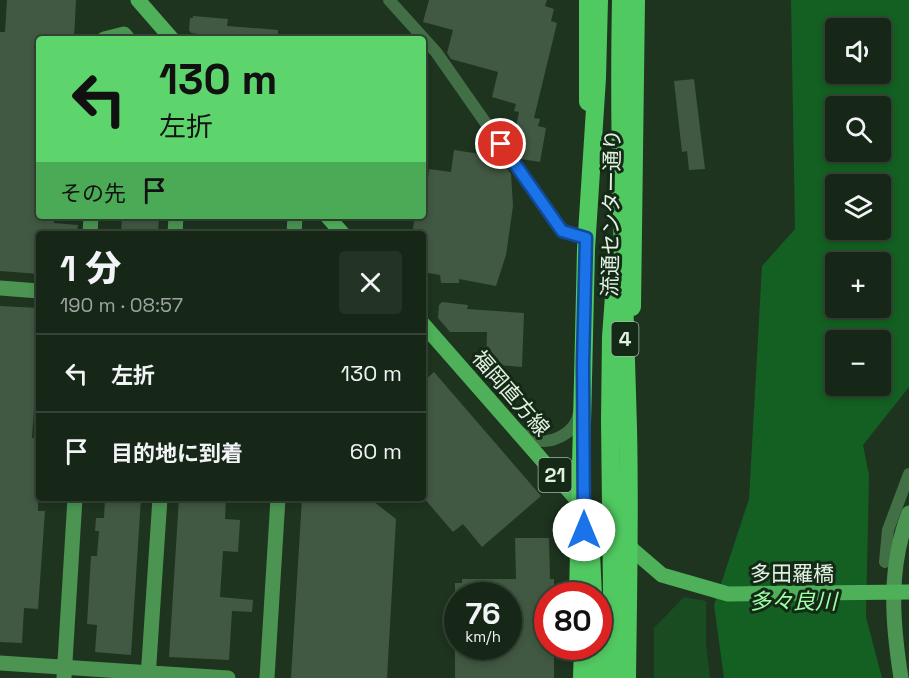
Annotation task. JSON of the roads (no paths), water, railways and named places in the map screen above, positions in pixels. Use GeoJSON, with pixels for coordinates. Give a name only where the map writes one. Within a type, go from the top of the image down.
{"type":"FeatureCollection","features":[{"type":"Feature","properties":{"kind":"highway","name":"流通センター通り"},"geometry":{"type":"LineString","coordinates":[[583,582],[583,364],[588,0]]}},
{"type":"Feature","properties":{"kind":"highway","name":"4"},"geometry":{"type":"LineString","coordinates":[[579,582],[586,249],[600,0]]}},
{"type":"Feature","properties":{"kind":"highway","name":"4"},"geometry":{"type":"LineString","coordinates":[[621,0],[621,204],[628,430],[627,678]]}},
{"type":"Feature","properties":{"kind":"highway","name":"流通センター通り"},"geometry":{"type":"LineString","coordinates":[[632,678],[631,376],[636,0]]}},
{"type":"Feature","properties":{"kind":"highway"},"geometry":{"type":"LineString","coordinates":[[614,678],[610,337],[621,204]]}},
{"type":"Feature","properties":{"kind":"highway"},"geometry":{"type":"LineString","coordinates":[[582,437],[592,582]]}},
{"type":"Feature","properties":{"kind":"highway"},"geometry":{"type":"LineString","coordinates":[[580,678],[581,660]]}},
{"type":"Feature","properties":{"kind":"highway"},"geometry":{"type":"LineString","coordinates":[[596,660],[597,678]]}},
{"type":"Feature","properties":{"kind":"main road"},"geometry":{"type":"LineString","coordinates":[[138,0],[169,36]]}},
{"type":"Feature","properties":{"kind":"main road"},"geometry":{"type":"LineString","coordinates":[[330,219],[340,231]]}},
{"type":"Feature","properties":{"kind":"main road","name":"福岡直方線"},"geometry":{"type":"LineString","coordinates":[[426,327],[585,508],[662,575],[713,590]]}},
{"type":"Feature","properties":{"kind":"main road","name":"多田羅橋"},"geometry":{"type":"LineString","coordinates":[[713,590],[728,594],[893,592]]}},
{"type":"Feature","properties":{"kind":"main road","name":"21"},"geometry":{"type":"LineString","coordinates":[[893,592],[909,592]]}},
{"type":"Feature","properties":{"kind":"street"},"geometry":{"type":"LineString","coordinates":[[389,0],[422,36]]}},
{"type":"Feature","properties":{"kind":"street"},"geometry":{"type":"LineString","coordinates":[[426,41],[562,231],[586,238]]}},
{"type":"Feature","properties":{"kind":"street"},"geometry":{"type":"LineString","coordinates":[[0,288],[36,291]]}},
{"type":"Feature","properties":{"kind":"street"},"geometry":{"type":"LineString","coordinates":[[514,428],[535,440],[557,440],[572,428],[579,417],[583,364]]}},
{"type":"Feature","properties":{"kind":"street"},"geometry":{"type":"LineString","coordinates":[[885,562],[888,531],[909,474]]}},
{"type":"Feature","properties":{"kind":"street"},"geometry":{"type":"LineString","coordinates":[[64,673],[75,501]]}},
{"type":"Feature","properties":{"kind":"street"},"geometry":{"type":"LineString","coordinates":[[148,676],[159,501]]}},
{"type":"Feature","properties":{"kind":"street"},"geometry":{"type":"LineString","coordinates":[[267,678],[278,501]]}},
{"type":"Feature","properties":{"kind":"street"},"geometry":{"type":"LineString","coordinates":[[901,678],[893,592],[894,569],[909,513]]}},
{"type":"Feature","properties":{"kind":"street"},"geometry":{"type":"LineString","coordinates":[[0,663],[64,673],[228,678]]}},
{"type":"Feature","properties":{"kind":"water","name":"多々良川"},"geometry":{"type":"Polygon","coordinates":[[[791,0],[909,0],[909,387],[863,445],[869,475],[866,617],[882,678],[724,678],[714,605],[749,499],[762,266],[795,229],[791,0]]]}}]}
